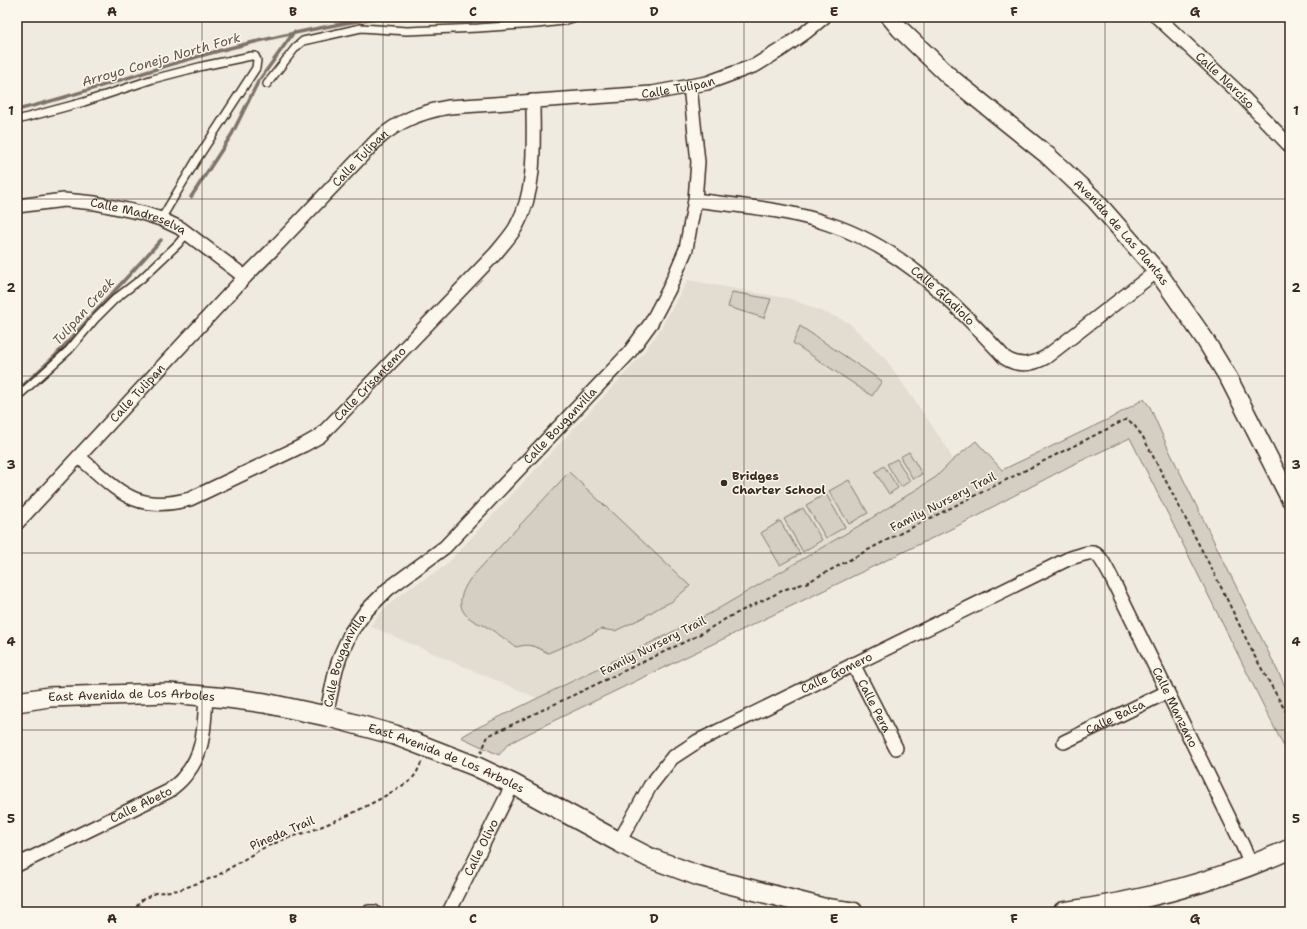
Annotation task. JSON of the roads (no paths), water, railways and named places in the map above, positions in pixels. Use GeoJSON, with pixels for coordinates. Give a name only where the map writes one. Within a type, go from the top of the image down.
{"type":"FeatureCollection","features":[{"type":"Feature","properties":{"kind":"main road","name":"East Avenida de Los Arboles"},"geometry":{"type":"LineString","coordinates":[[17,702],[49,697],[168,693],[265,703],[326,716],[395,735],[475,766],[513,784],[650,858],[699,876],[823,908],[853,912]]}},
{"type":"Feature","properties":{"kind":"main road"},"geometry":{"type":"LineString","coordinates":[[1066,912],[1148,896],[1187,886],[1251,865],[1290,849]]}},
{"type":"Feature","properties":{"kind":"street","name":"Calle Tulipan"},"geometry":{"type":"LineString","coordinates":[[17,523],[245,277],[376,140],[406,119],[430,110],[449,107],[652,93],[707,83],[756,65],[782,50],[824,17]]}},
{"type":"Feature","properties":{"kind":"street","name":"Avenida de Las Plantas"},"geometry":{"type":"LineString","coordinates":[[890,17],[900,29],[950,77],[1047,155],[1094,199],[1157,271],[1204,338],[1229,379],[1290,499]]}},
{"type":"Feature","properties":{"kind":"street","name":"Calle Narciso"},"geometry":{"type":"LineString","coordinates":[[1157,17],[1237,91],[1290,146]]}},
{"type":"Feature","properties":{"kind":"street","name":"Calle Bouganvilla"},"geometry":{"type":"LineString","coordinates":[[326,716],[336,669],[341,654],[351,632],[366,611],[388,588],[445,547],[629,353],[651,323],[669,288],[686,249],[695,200],[698,162],[690,86]]}},
{"type":"Feature","properties":{"kind":"street","name":"Calle Crisantemo"},"geometry":{"type":"LineString","coordinates":[[79,457],[122,494],[140,501],[158,504],[175,503],[190,499],[320,436],[496,252],[517,225],[528,195],[534,160],[533,101]]}},
{"type":"Feature","properties":{"kind":"street","name":"Calle Madreselva"},"geometry":{"type":"LineString","coordinates":[[17,206],[64,200],[78,201],[142,213],[162,219],[187,233],[245,277]]}},
{"type":"Feature","properties":{"kind":"street","name":"Calle Gladiolo"},"geometry":{"type":"LineString","coordinates":[[695,200],[771,210],[830,224],[860,237],[902,261],[930,282],[967,317],[1005,358],[1012,363],[1021,364],[1038,362],[1046,357],[1157,271]]}},
{"type":"Feature","properties":{"kind":"street","name":"Calle Gomero"},"geometry":{"type":"LineString","coordinates":[[619,842],[650,786],[672,758],[698,741],[1068,559],[1089,552],[1094,553]]}},
{"type":"Feature","properties":{"kind":"street","name":"Calle Manzano"},"geometry":{"type":"LineString","coordinates":[[1094,553],[1099,556],[1106,568],[1251,865]]}},
{"type":"Feature","properties":{"kind":"street","name":"Calle Pera"},"geometry":{"type":"LineString","coordinates":[[853,664],[896,748]]}},
{"type":"Feature","properties":{"kind":"street","name":"Calle Balsa"},"geometry":{"type":"LineString","coordinates":[[1064,742],[1167,692]]}},
{"type":"Feature","properties":{"kind":"street","name":"Calle Abeto"},"geometry":{"type":"LineString","coordinates":[[17,865],[169,791],[183,778],[198,756],[204,735],[206,696]]}},
{"type":"Feature","properties":{"kind":"street","name":"Calle Olivo"},"geometry":{"type":"LineString","coordinates":[[449,912],[513,784]]}},
{"type":"Feature","properties":{"kind":"street"},"geometry":{"type":"LineString","coordinates":[[369,912],[374,912]]}},
{"type":"Feature","properties":{"kind":"lane"},"geometry":{"type":"LineString","coordinates":[[267,84],[296,47],[303,41],[361,28],[407,31],[478,28],[563,22],[576,17]]}},
{"type":"Feature","properties":{"kind":"lane"},"geometry":{"type":"LineString","coordinates":[[17,120],[84,102],[152,79],[203,66],[255,56],[257,60],[256,68],[197,159],[162,219]]}},
{"type":"Feature","properties":{"kind":"lane"},"geometry":{"type":"LineString","coordinates":[[17,397],[69,350],[95,319],[115,299],[141,279],[178,244],[187,233]]}},
{"type":"Feature","properties":{"kind":"waterway","name":"Arroyo Conejo North Fork"},"geometry":{"type":"LineString","coordinates":[[17,110],[63,98],[245,44],[381,17]]}},
{"type":"Feature","properties":{"kind":"waterway","name":"Arroyo Conejo North Fork"},"geometry":{"type":"LineString","coordinates":[[410,17],[456,21],[511,20],[539,17]]}},
{"type":"Feature","properties":{"kind":"waterway","name":"Tulipan Creek"},"geometry":{"type":"LineString","coordinates":[[191,197],[232,134],[258,82],[294,32]]}},
{"type":"Feature","properties":{"kind":"waterway","name":"Tulipan Creek"},"geometry":{"type":"LineString","coordinates":[[17,391],[55,356],[161,240]]}},
{"type":"Feature","properties":{"kind":"place","name":"Bridges Charter School"},"geometry":{"type":"Point","coordinates":[724,483]}}]}
